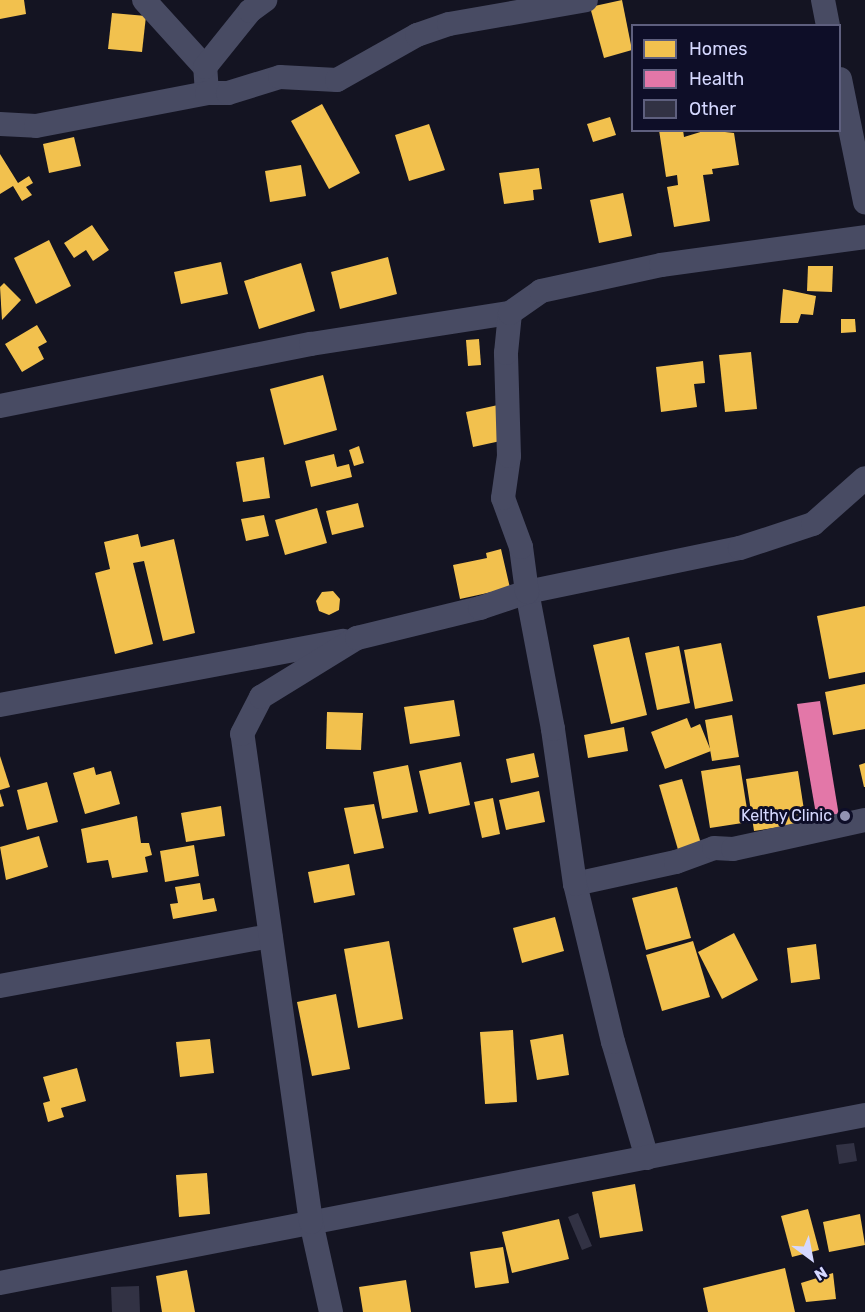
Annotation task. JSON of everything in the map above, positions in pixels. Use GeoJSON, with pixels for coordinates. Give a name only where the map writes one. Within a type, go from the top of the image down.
{"type":"FeatureCollection","features":[{"type":"Feature","properties":{"kind":"street"},"geometry":{"type":"LineString","coordinates":[[144,0],[205,67],[207,93]]}},
{"type":"Feature","properties":{"kind":"street"},"geometry":{"type":"LineString","coordinates":[[205,67],[250,11],[265,0]]}},
{"type":"Feature","properties":{"kind":"street"},"geometry":{"type":"LineString","coordinates":[[0,124],[36,126],[207,93],[228,93],[280,77],[337,80],[417,35],[449,24],[586,0]]}},
{"type":"Feature","properties":{"kind":"street"},"geometry":{"type":"LineString","coordinates":[[823,0],[828,24]]}},
{"type":"Feature","properties":{"kind":"street"},"geometry":{"type":"LineString","coordinates":[[841,84],[865,202]]}},
{"type":"Feature","properties":{"kind":"street"},"geometry":{"type":"LineString","coordinates":[[0,406],[311,344],[510,313],[541,291],[661,265],[865,237]]}},
{"type":"Feature","properties":{"kind":"street"},"geometry":{"type":"LineString","coordinates":[[510,313],[506,353],[509,456],[502,498],[521,547],[553,729],[575,884],[647,1158]]}},
{"type":"Feature","properties":{"kind":"street"},"geometry":{"type":"LineString","coordinates":[[0,705],[357,638],[480,608],[527,591],[741,548],[813,524],[865,478]]}},
{"type":"Feature","properties":{"kind":"street"},"geometry":{"type":"LineString","coordinates":[[331,1312],[311,1222],[242,734],[261,697],[357,638]]}},
{"type":"Feature","properties":{"kind":"street"},"geometry":{"type":"LineString","coordinates":[[575,884],[676,862],[714,848],[733,849],[865,820]]}},
{"type":"Feature","properties":{"kind":"street"},"geometry":{"type":"LineString","coordinates":[[0,986],[270,936]]}},
{"type":"Feature","properties":{"kind":"street"},"geometry":{"type":"LineString","coordinates":[[0,1283],[865,1115]]}},
{"type":"Feature","properties":{"kind":"building: Homes"},"geometry":{"type":"Polygon","coordinates":[[[0,0],[24,0],[26,14],[0,19],[0,0]]]}},
{"type":"Feature","properties":{"kind":"building: Homes"},"geometry":{"type":"Polygon","coordinates":[[[622,0],[631,50],[604,58],[590,7],[622,0]]]}},
{"type":"Feature","properties":{"kind":"building: Homes"},"geometry":{"type":"Polygon","coordinates":[[[112,13],[146,16],[142,52],[108,49],[112,13]]]}},
{"type":"Feature","properties":{"kind":"building: Homes"},"geometry":{"type":"Polygon","coordinates":[[[322,104],[360,173],[329,189],[291,121],[322,104]]]}},
{"type":"Feature","properties":{"kind":"building: Homes"},"geometry":{"type":"Polygon","coordinates":[[[610,117],[616,135],[593,142],[587,124],[610,117]]]}},
{"type":"Feature","properties":{"kind":"building: Homes"},"geometry":{"type":"Polygon","coordinates":[[[429,124],[445,170],[409,181],[395,135],[429,124]]]}},
{"type":"Feature","properties":{"kind":"building: Homes"},"geometry":{"type":"Polygon","coordinates":[[[659,132],[683,132],[684,137],[700,132],[734,133],[739,165],[712,169],[713,174],[703,175],[710,221],[674,227],[667,187],[678,185],[677,175],[666,177],[659,132]]]}},
{"type":"Feature","properties":{"kind":"building: Homes"},"geometry":{"type":"Polygon","coordinates":[[[74,137],[81,166],[49,173],[43,144],[74,137]]]}},
{"type":"Feature","properties":{"kind":"building: Homes"},"geometry":{"type":"Polygon","coordinates":[[[0,154],[18,183],[29,176],[33,183],[26,187],[32,195],[22,201],[13,186],[0,194],[0,154]]]}},
{"type":"Feature","properties":{"kind":"building: Homes"},"geometry":{"type":"Polygon","coordinates":[[[301,165],[306,196],[270,202],[265,171],[301,165]]]}},
{"type":"Feature","properties":{"kind":"building: Homes"},"geometry":{"type":"Polygon","coordinates":[[[539,168],[542,189],[533,190],[534,200],[504,204],[499,173],[539,168]]]}},
{"type":"Feature","properties":{"kind":"building: Homes"},"geometry":{"type":"Polygon","coordinates":[[[623,193],[632,236],[599,243],[590,200],[623,193]]]}},
{"type":"Feature","properties":{"kind":"building: Homes"},"geometry":{"type":"Polygon","coordinates":[[[92,225],[109,250],[93,261],[86,250],[74,258],[64,243],[92,225]]]}},
{"type":"Feature","properties":{"kind":"building: Homes"},"geometry":{"type":"Polygon","coordinates":[[[49,240],[71,286],[36,304],[14,258],[49,240]]]}},
{"type":"Feature","properties":{"kind":"building: Homes"},"geometry":{"type":"Polygon","coordinates":[[[388,257],[397,294],[340,309],[331,272],[388,257]]]}},
{"type":"Feature","properties":{"kind":"building: Homes"},"geometry":{"type":"Polygon","coordinates":[[[221,262],[228,294],[181,304],[174,272],[221,262]]]}},
{"type":"Feature","properties":{"kind":"building: Homes"},"geometry":{"type":"Polygon","coordinates":[[[301,263],[315,311],[259,329],[244,281],[301,263]]]}},
{"type":"Feature","properties":{"kind":"building: Homes"},"geometry":{"type":"Polygon","coordinates":[[[808,266],[833,266],[832,292],[807,291],[808,266]]]}},
{"type":"Feature","properties":{"kind":"building: Homes"},"geometry":{"type":"Polygon","coordinates":[[[4,283],[21,300],[2,320],[0,287],[4,283]]]}},
{"type":"Feature","properties":{"kind":"building: Homes"},"geometry":{"type":"Polygon","coordinates":[[[783,289],[816,296],[813,315],[801,314],[798,323],[780,323],[783,289]]]}},
{"type":"Feature","properties":{"kind":"building: Homes"},"geometry":{"type":"Polygon","coordinates":[[[841,319],[855,319],[856,332],[841,333],[841,319]]]}},
{"type":"Feature","properties":{"kind":"building: Homes"},"geometry":{"type":"Polygon","coordinates":[[[37,325],[47,342],[38,347],[44,359],[22,372],[5,344],[37,325]]]}},
{"type":"Feature","properties":{"kind":"building: Homes"},"geometry":{"type":"Polygon","coordinates":[[[479,339],[481,365],[468,366],[466,340],[479,339]]]}},
{"type":"Feature","properties":{"kind":"building: Homes"},"geometry":{"type":"Polygon","coordinates":[[[751,352],[757,409],[725,412],[719,355],[751,352]]]}},
{"type":"Feature","properties":{"kind":"building: Homes"},"geometry":{"type":"Polygon","coordinates":[[[703,361],[705,383],[694,384],[697,407],[661,412],[656,367],[703,361]]]}},
{"type":"Feature","properties":{"kind":"building: Homes"},"geometry":{"type":"Polygon","coordinates":[[[323,375],[337,430],[284,445],[270,389],[323,375]]]}},
{"type":"Feature","properties":{"kind":"building: Homes"},"geometry":{"type":"Polygon","coordinates":[[[498,405],[505,440],[473,447],[466,412],[498,405]]]}},
{"type":"Feature","properties":{"kind":"building: Homes"},"geometry":{"type":"Polygon","coordinates":[[[359,446],[364,463],[354,466],[349,450],[359,446]]]}},
{"type":"Feature","properties":{"kind":"building: Homes"},"geometry":{"type":"Polygon","coordinates":[[[334,454],[337,467],[349,464],[352,477],[311,487],[305,461],[334,454]]]}},
{"type":"Feature","properties":{"kind":"building: Homes"},"geometry":{"type":"Polygon","coordinates":[[[264,457],[270,498],[243,502],[236,462],[264,457]]]}},
{"type":"Feature","properties":{"kind":"building: Homes"},"geometry":{"type":"Polygon","coordinates":[[[358,503],[364,527],[332,535],[326,511],[358,503]]]}},
{"type":"Feature","properties":{"kind":"building: Homes"},"geometry":{"type":"Polygon","coordinates":[[[317,508],[327,543],[285,555],[275,520],[317,508]]]}},
{"type":"Feature","properties":{"kind":"building: Homes"},"geometry":{"type":"Polygon","coordinates":[[[264,515],[269,536],[246,541],[241,519],[264,515]]]}},
{"type":"Feature","properties":{"kind":"building: Homes"},"geometry":{"type":"Polygon","coordinates":[[[138,534],[141,547],[174,539],[195,633],[163,641],[144,561],[133,563],[153,644],[115,654],[95,573],[110,569],[104,542],[138,534]]]}},
{"type":"Feature","properties":{"kind":"building: Homes"},"geometry":{"type":"Polygon","coordinates":[[[501,549],[510,588],[460,599],[453,565],[487,558],[486,553],[501,549]]]}},
{"type":"Feature","properties":{"kind":"building: Homes"},"geometry":{"type":"Polygon","coordinates":[[[333,591],[340,599],[339,610],[329,615],[319,611],[316,601],[322,592],[333,591]]]}},
{"type":"Feature","properties":{"kind":"building: Homes"},"geometry":{"type":"Polygon","coordinates":[[[865,606],[865,672],[829,679],[817,616],[865,606]]]}},
{"type":"Feature","properties":{"kind":"building: Homes"},"geometry":{"type":"Polygon","coordinates":[[[629,637],[647,715],[611,724],[593,645],[629,637]]]}},
{"type":"Feature","properties":{"kind":"building: Homes"},"geometry":{"type":"Polygon","coordinates":[[[721,643],[733,701],[695,709],[684,650],[721,643]]]}},
{"type":"Feature","properties":{"kind":"building: Homes"},"geometry":{"type":"Polygon","coordinates":[[[679,646],[690,703],[657,710],[645,653],[679,646]]]}},
{"type":"Feature","properties":{"kind":"building: Homes"},"geometry":{"type":"Polygon","coordinates":[[[865,684],[865,729],[833,735],[825,692],[865,684]]]}},
{"type":"Feature","properties":{"kind":"building: Homes"},"geometry":{"type":"Polygon","coordinates":[[[454,700],[460,736],[410,744],[404,707],[454,700]]]}},
{"type":"Feature","properties":{"kind":"building: Homes"},"geometry":{"type":"Polygon","coordinates":[[[327,712],[363,713],[361,750],[326,749],[327,712]]]}},
{"type":"Feature","properties":{"kind":"building: Homes"},"geometry":{"type":"Polygon","coordinates":[[[732,715],[739,757],[712,761],[705,720],[732,715]]]}},
{"type":"Feature","properties":{"kind":"building: Homes"},"geometry":{"type":"Polygon","coordinates":[[[687,718],[691,728],[700,724],[711,751],[665,769],[651,732],[687,718]]]}},
{"type":"Feature","properties":{"kind":"building: Homes"},"geometry":{"type":"Polygon","coordinates":[[[624,727],[628,751],[588,758],[584,735],[624,727]]]}},
{"type":"Feature","properties":{"kind":"building: Homes"},"geometry":{"type":"Polygon","coordinates":[[[534,753],[539,777],[511,783],[506,759],[534,753]]]}},
{"type":"Feature","properties":{"kind":"building: Homes"},"geometry":{"type":"Polygon","coordinates":[[[0,756],[10,787],[0,790],[0,756]]]}},
{"type":"Feature","properties":{"kind":"building: Homes"},"geometry":{"type":"Polygon","coordinates":[[[461,762],[470,805],[429,814],[419,771],[461,762]]]}},
{"type":"Feature","properties":{"kind":"building: Homes"},"geometry":{"type":"Polygon","coordinates":[[[865,763],[865,787],[864,787],[859,765],[865,763]]]}},
{"type":"Feature","properties":{"kind":"building: Homes"},"geometry":{"type":"Polygon","coordinates":[[[408,765],[418,812],[382,819],[373,772],[408,765]]]}},
{"type":"Feature","properties":{"kind":"building: Homes"},"geometry":{"type":"Polygon","coordinates":[[[740,765],[749,822],[710,828],[701,771],[740,765]]]}},
{"type":"Feature","properties":{"kind":"building: Homes"},"geometry":{"type":"Polygon","coordinates":[[[94,767],[96,775],[111,771],[120,804],[85,814],[73,773],[94,767]]]}},
{"type":"Feature","properties":{"kind":"building: Homes"},"geometry":{"type":"Polygon","coordinates":[[[798,771],[806,823],[754,831],[746,779],[798,771]]]}},
{"type":"Feature","properties":{"kind":"building: Homes"},"geometry":{"type":"Polygon","coordinates":[[[682,779],[702,847],[679,853],[659,785],[682,779]]]}},
{"type":"Feature","properties":{"kind":"building: Homes"},"geometry":{"type":"Polygon","coordinates":[[[47,782],[58,822],[27,830],[17,790],[47,782]]]}},
{"type":"Feature","properties":{"kind":"building: Homes"},"geometry":{"type":"Polygon","coordinates":[[[539,791],[545,822],[506,830],[499,800],[539,791]]]}},
{"type":"Feature","properties":{"kind":"building: Homes"},"geometry":{"type":"Polygon","coordinates":[[[0,793],[4,806],[0,807],[0,793]]]}},
{"type":"Feature","properties":{"kind":"building: Homes"},"geometry":{"type":"Polygon","coordinates":[[[493,798],[500,834],[482,838],[474,802],[493,798]]]}},
{"type":"Feature","properties":{"kind":"building: Homes"},"geometry":{"type":"Polygon","coordinates":[[[374,804],[384,848],[354,854],[344,808],[374,804]]]}},
{"type":"Feature","properties":{"kind":"building: Homes"},"geometry":{"type":"Polygon","coordinates":[[[221,806],[225,836],[186,842],[181,813],[221,806]]]}},
{"type":"Feature","properties":{"kind":"building: Homes"},"geometry":{"type":"Polygon","coordinates":[[[137,816],[141,843],[149,843],[152,855],[145,857],[148,872],[112,878],[108,860],[87,863],[81,829],[137,816]]]}},
{"type":"Feature","properties":{"kind":"building: Homes"},"geometry":{"type":"Polygon","coordinates":[[[39,836],[48,867],[6,880],[0,847],[39,836]]]}},
{"type":"Feature","properties":{"kind":"building: Homes"},"geometry":{"type":"Polygon","coordinates":[[[194,845],[199,876],[165,882],[160,851],[194,845]]]}},
{"type":"Feature","properties":{"kind":"building: Homes"},"geometry":{"type":"Polygon","coordinates":[[[349,864],[355,895],[314,903],[308,872],[349,864]]]}},
{"type":"Feature","properties":{"kind":"building: Homes"},"geometry":{"type":"Polygon","coordinates":[[[200,883],[203,900],[214,898],[217,911],[173,919],[170,904],[178,903],[175,887],[200,883]]]}},
{"type":"Feature","properties":{"kind":"building: Homes"},"geometry":{"type":"Polygon","coordinates":[[[677,887],[691,938],[646,950],[632,898],[677,887]]]}},
{"type":"Feature","properties":{"kind":"building: Homes"},"geometry":{"type":"Polygon","coordinates":[[[555,917],[564,951],[522,963],[513,928],[555,917]]]}},
{"type":"Feature","properties":{"kind":"building: Homes"},"geometry":{"type":"Polygon","coordinates":[[[734,933],[758,980],[722,999],[698,952],[734,933]]]}},
{"type":"Feature","properties":{"kind":"building: Homes"},"geometry":{"type":"Polygon","coordinates":[[[389,941],[403,1019],[358,1028],[344,949],[389,941]]]}},
{"type":"Feature","properties":{"kind":"building: Homes"},"geometry":{"type":"Polygon","coordinates":[[[693,941],[710,997],[662,1011],[646,955],[693,941]]]}},
{"type":"Feature","properties":{"kind":"building: Homes"},"geometry":{"type":"Polygon","coordinates":[[[816,944],[820,979],[791,983],[787,948],[816,944]]]}},
{"type":"Feature","properties":{"kind":"building: Homes"},"geometry":{"type":"Polygon","coordinates":[[[336,994],[350,1069],[312,1076],[297,1002],[336,994]]]}},
{"type":"Feature","properties":{"kind":"building: Homes"},"geometry":{"type":"Polygon","coordinates":[[[513,1030],[517,1102],[485,1104],[480,1032],[513,1030]]]}},
{"type":"Feature","properties":{"kind":"building: Homes"},"geometry":{"type":"Polygon","coordinates":[[[563,1034],[569,1075],[537,1080],[530,1040],[563,1034]]]}},
{"type":"Feature","properties":{"kind":"building: Homes"},"geometry":{"type":"Polygon","coordinates":[[[210,1039],[214,1073],[180,1077],[176,1042],[210,1039]]]}},
{"type":"Feature","properties":{"kind":"building: Homes"},"geometry":{"type":"Polygon","coordinates":[[[77,1068],[86,1101],[61,1108],[64,1117],[48,1122],[43,1103],[50,1101],[43,1077],[77,1068]]]}},
{"type":"Feature","properties":{"kind":"building: Homes"},"geometry":{"type":"Polygon","coordinates":[[[207,1173],[210,1214],[179,1217],[176,1175],[207,1173]]]}},
{"type":"Feature","properties":{"kind":"building: Homes"},"geometry":{"type":"Polygon","coordinates":[[[635,1184],[643,1231],[600,1238],[592,1192],[635,1184]]]}},
{"type":"Feature","properties":{"kind":"building: Homes"},"geometry":{"type":"Polygon","coordinates":[[[808,1209],[819,1250],[792,1257],[781,1216],[808,1209]]]}},
{"type":"Feature","properties":{"kind":"building: Homes"},"geometry":{"type":"Polygon","coordinates":[[[860,1214],[865,1245],[829,1252],[823,1222],[860,1214]]]}},
{"type":"Feature","properties":{"kind":"building: Homes"},"geometry":{"type":"Polygon","coordinates":[[[559,1219],[569,1259],[512,1273],[502,1232],[559,1219]]]}},
{"type":"Feature","properties":{"kind":"building: Homes"},"geometry":{"type":"Polygon","coordinates":[[[503,1247],[509,1283],[475,1288],[470,1252],[503,1247]]]}},
{"type":"Feature","properties":{"kind":"building: Homes"},"geometry":{"type":"Polygon","coordinates":[[[785,1268],[795,1312],[708,1312],[703,1288],[785,1268]]]}},
{"type":"Feature","properties":{"kind":"building: Homes"},"geometry":{"type":"Polygon","coordinates":[[[187,1270],[195,1312],[162,1312],[156,1276],[187,1270]]]}},
{"type":"Feature","properties":{"kind":"building: Homes"},"geometry":{"type":"Polygon","coordinates":[[[833,1273],[836,1299],[806,1302],[801,1283],[833,1273]]]}},
{"type":"Feature","properties":{"kind":"building: Homes"},"geometry":{"type":"Polygon","coordinates":[[[406,1280],[411,1312],[363,1312],[359,1287],[406,1280]]]}},
{"type":"Feature","properties":{"kind":"building: Health","name":"Kelthy Clinic"},"geometry":{"type":"Polygon","coordinates":[[[820,701],[840,822],[818,826],[797,704],[820,701]]]}},
{"type":"Feature","properties":{"kind":"building: Other"},"geometry":{"type":"Polygon","coordinates":[[[854,1143],[857,1161],[839,1164],[836,1145],[854,1143]]]}},
{"type":"Feature","properties":{"kind":"building: Other"},"geometry":{"type":"Polygon","coordinates":[[[578,1213],[592,1246],[582,1250],[568,1217],[578,1213]]]}},
{"type":"Feature","properties":{"kind":"building: Other"},"geometry":{"type":"Polygon","coordinates":[[[139,1286],[140,1312],[112,1312],[111,1287],[139,1286]]]}},
{"type":"Feature","properties":{"kind":"place","name":"Kelthy Clinic"},"geometry":{"type":"Point","coordinates":[845,816]}}]}
